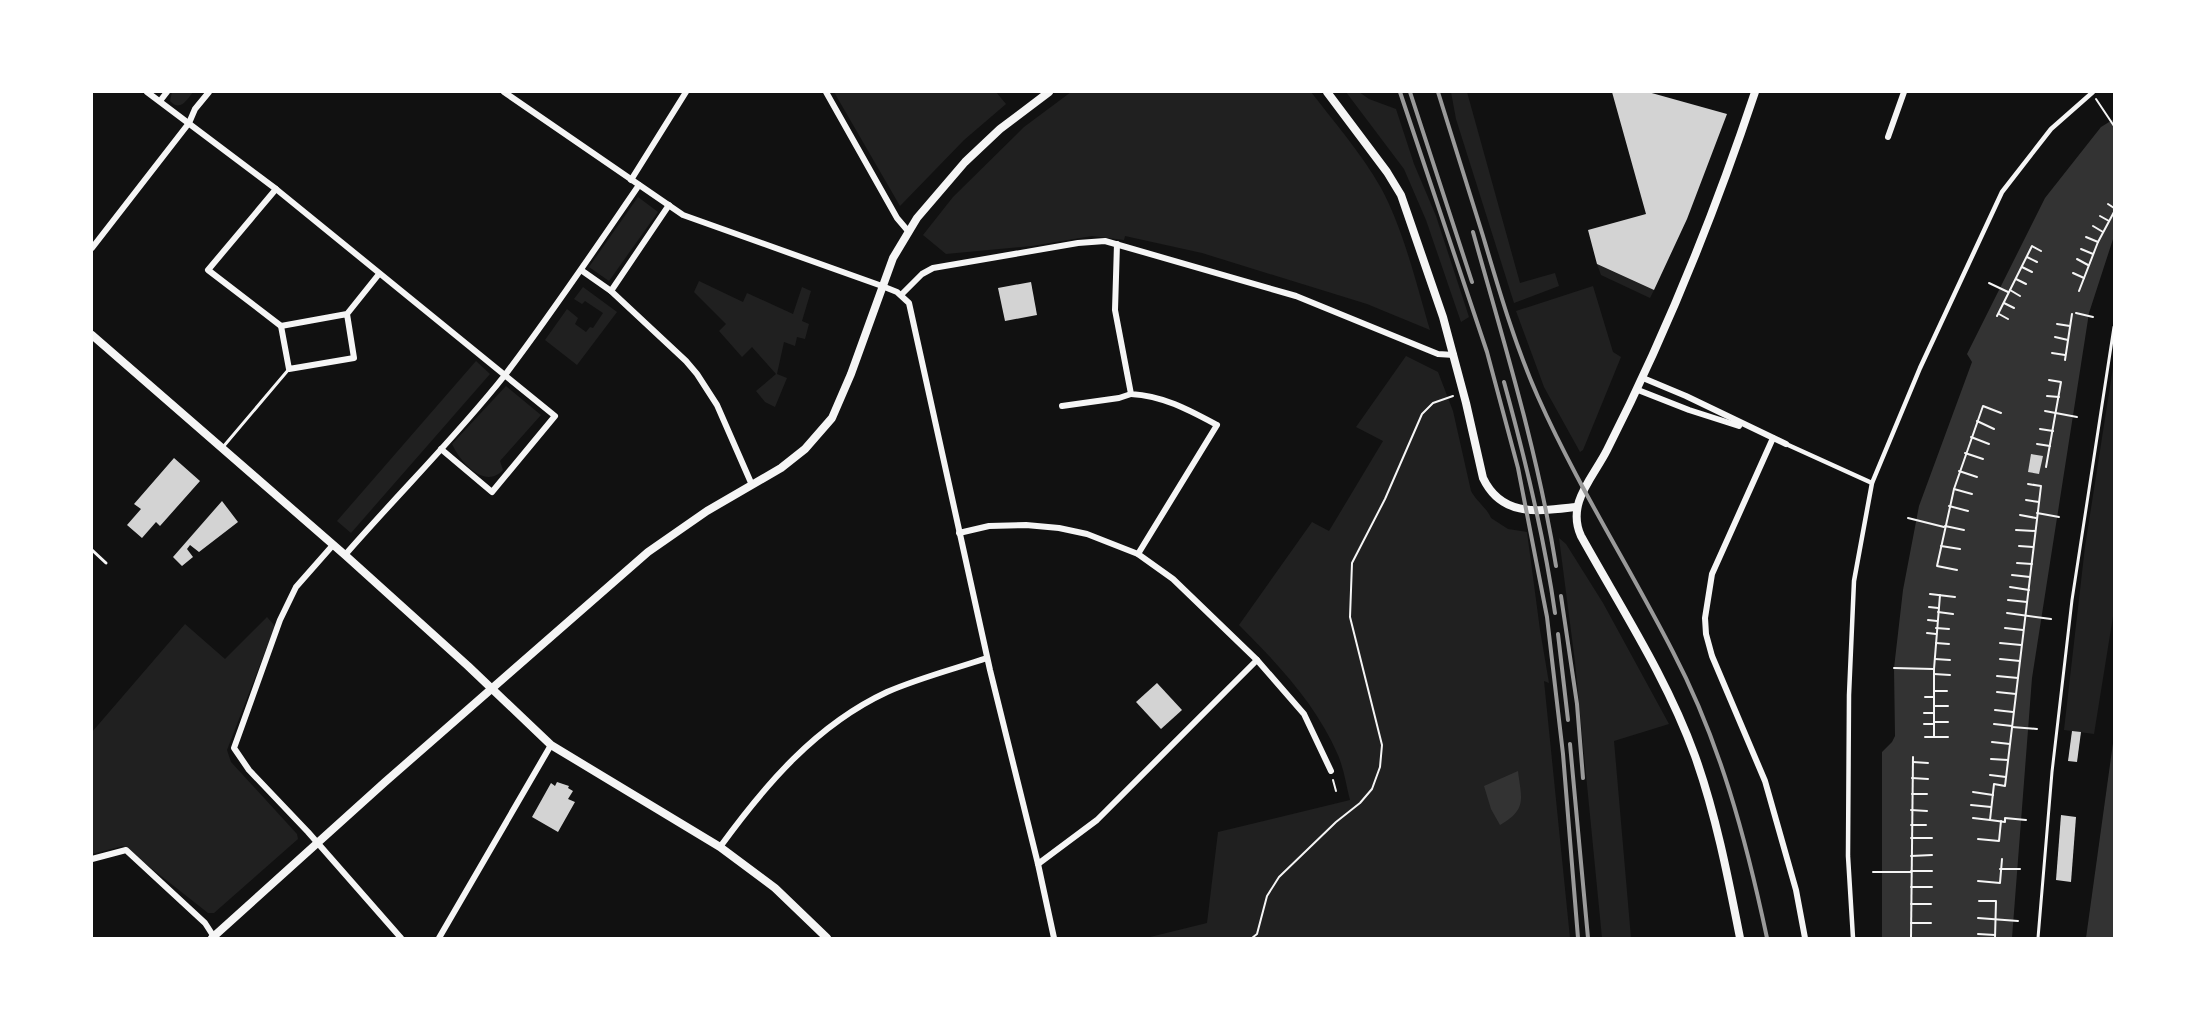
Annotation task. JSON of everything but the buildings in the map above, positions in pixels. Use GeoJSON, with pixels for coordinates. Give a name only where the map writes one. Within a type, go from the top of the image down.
{"type":"FeatureCollection","features":[{"type":"Feature","properties":{"kind":"main road"},"geometry":{"type":"LineString","coordinates":[[1740,939],[1716,823],[1695,756],[1646,650],[1581,536],[1575,520],[1576,507],[1581,494],[1601,463],[1638,390],[1694,262],[1755,92]]}},
{"type":"Feature","properties":{"kind":"street"},"geometry":{"type":"LineString","coordinates":[[147,92],[276,189],[555,416],[492,492],[441,449]]}},
{"type":"Feature","properties":{"kind":"street"},"geometry":{"type":"LineString","coordinates":[[160,101],[167,92]]}},
{"type":"Feature","properties":{"kind":"street"},"geometry":{"type":"LineString","coordinates":[[92,248],[189,123],[195,109],[209,92]]}},
{"type":"Feature","properties":{"kind":"street"},"geometry":{"type":"LineString","coordinates":[[504,92],[683,215],[882,286],[901,295],[909,303],[987,658],[1038,864],[1054,939]]}},
{"type":"Feature","properties":{"kind":"street"},"geometry":{"type":"LineString","coordinates":[[631,180],[686,92]]}},
{"type":"Feature","properties":{"kind":"street"},"geometry":{"type":"LineString","coordinates":[[826,92],[897,218],[908,231]]}},
{"type":"Feature","properties":{"kind":"street"},"geometry":{"type":"LineString","coordinates":[[92,859],[126,850],[205,924],[213,938],[491,689],[657,545],[796,458],[832,418],[851,374],[893,258],[908,231],[940,189],[965,162],[1000,129],[1049,92]]}},
{"type":"Feature","properties":{"kind":"street"},"geometry":{"type":"LineString","coordinates":[[1327,92],[1381,164],[1401,195],[1434,288],[1454,355],[1483,478],[1492,495],[1504,504],[1522,508],[1549,510],[1576,507]]}},
{"type":"Feature","properties":{"kind":"street"},"geometry":{"type":"LineString","coordinates":[[1888,137],[1904,92]]}},
{"type":"Feature","properties":{"kind":"street"},"geometry":{"type":"LineString","coordinates":[[1853,939],[1848,856],[1849,695],[1854,581],[1872,483],[1920,368],[2002,192],[2051,129],[2093,92]]}},
{"type":"Feature","properties":{"kind":"street"},"geometry":{"type":"LineString","coordinates":[[345,555],[504,375],[581,270],[639,185]]}},
{"type":"Feature","properties":{"kind":"street"},"geometry":{"type":"LineString","coordinates":[[276,189],[208,270],[281,326],[289,369],[354,358],[347,314]]}},
{"type":"Feature","properties":{"kind":"street"},"geometry":{"type":"LineString","coordinates":[[610,291],[669,206]]}},
{"type":"Feature","properties":{"kind":"street"},"geometry":{"type":"LineString","coordinates":[[901,295],[922,274],[938,266],[1078,243],[1105,241],[1296,296],[1438,354],[1454,355]]}},
{"type":"Feature","properties":{"kind":"street"},"geometry":{"type":"LineString","coordinates":[[1118,244],[1115,310],[1131,394]]}},
{"type":"Feature","properties":{"kind":"street"},"geometry":{"type":"LineString","coordinates":[[581,270],[610,291],[686,361],[717,405],[752,485]]}},
{"type":"Feature","properties":{"kind":"street"},"geometry":{"type":"LineString","coordinates":[[281,326],[347,314],[379,274]]}},
{"type":"Feature","properties":{"kind":"street"},"geometry":{"type":"LineString","coordinates":[[92,335],[345,555],[551,745],[720,848],[775,888],[828,939]]}},
{"type":"Feature","properties":{"kind":"street"},"geometry":{"type":"LineString","coordinates":[[1643,378],[1872,483]]}},
{"type":"Feature","properties":{"kind":"street"},"geometry":{"type":"LineString","coordinates":[[1638,390],[1689,410],[1757,431]]}},
{"type":"Feature","properties":{"kind":"street"},"geometry":{"type":"LineString","coordinates":[[1062,406],[1119,398],[1131,394],[1155,396],[1181,405],[1217,425],[1138,554]]}},
{"type":"Feature","properties":{"kind":"street"},"geometry":{"type":"LineString","coordinates":[[1773,438],[1712,574],[1705,618],[1706,634],[1712,656],[1765,781],[1796,890],[1805,939]]}},
{"type":"Feature","properties":{"kind":"street"},"geometry":{"type":"LineString","coordinates":[[959,533],[990,526],[1026,525],[1059,528],[1087,534],[1138,554],[1173,579],[1257,660],[1304,714],[1331,771]]}},
{"type":"Feature","properties":{"kind":"street"},"geometry":{"type":"LineString","coordinates":[[333,545],[296,587],[280,620],[234,748],[249,770],[401,939]]}},
{"type":"Feature","properties":{"kind":"street"},"geometry":{"type":"LineString","coordinates":[[720,848],[768,784],[788,763],[829,728],[885,693],[987,658]]}},
{"type":"Feature","properties":{"kind":"street"},"geometry":{"type":"LineString","coordinates":[[1038,864],[1097,820],[1257,660]]}},
{"type":"Feature","properties":{"kind":"street"},"geometry":{"type":"LineString","coordinates":[[439,939],[551,745]]}},
{"type":"Feature","properties":{"kind":"lane"},"geometry":{"type":"LineString","coordinates":[[2038,939],[2052,772],[2072,600],[2115,327]]}},
{"type":"Feature","properties":{"kind":"lane"},"geometry":{"type":"LineString","coordinates":[[222,448],[289,369]]}},
{"type":"Feature","properties":{"kind":"lane"},"geometry":{"type":"LineString","coordinates":[[92,550],[106,563]]}},
{"type":"Feature","properties":{"kind":"path"},"geometry":{"type":"LineString","coordinates":[[2093,92],[2115,126]]}},
{"type":"Feature","properties":{"kind":"path"},"geometry":{"type":"LineString","coordinates":[[2108,204],[2115,208]]}},
{"type":"Feature","properties":{"kind":"path"},"geometry":{"type":"LineString","coordinates":[[2079,291],[2098,242],[2115,212]]}},
{"type":"Feature","properties":{"kind":"path"},"geometry":{"type":"LineString","coordinates":[[2100,216],[2109,221]]}},
{"type":"Feature","properties":{"kind":"path"},"geometry":{"type":"LineString","coordinates":[[2093,226],[2103,232]]}},
{"type":"Feature","properties":{"kind":"path"},"geometry":{"type":"LineString","coordinates":[[2086,237],[2098,242]]}},
{"type":"Feature","properties":{"kind":"path"},"geometry":{"type":"LineString","coordinates":[[2008,319],[1998,315],[2032,246],[2041,251]]}},
{"type":"Feature","properties":{"kind":"path"},"geometry":{"type":"LineString","coordinates":[[2081,249],[2093,254]]}},
{"type":"Feature","properties":{"kind":"path"},"geometry":{"type":"LineString","coordinates":[[2027,257],[2037,262]]}},
{"type":"Feature","properties":{"kind":"path"},"geometry":{"type":"LineString","coordinates":[[2077,259],[2088,265]]}},
{"type":"Feature","properties":{"kind":"path"},"geometry":{"type":"LineString","coordinates":[[2022,267],[2032,272]]}},
{"type":"Feature","properties":{"kind":"path"},"geometry":{"type":"LineString","coordinates":[[2073,273],[2084,278]]}},
{"type":"Feature","properties":{"kind":"path"},"geometry":{"type":"LineString","coordinates":[[2016,279],[2026,284]]}},
{"type":"Feature","properties":{"kind":"path"},"geometry":{"type":"LineString","coordinates":[[1989,283],[2020,296]]}},
{"type":"Feature","properties":{"kind":"path"},"geometry":{"type":"LineString","coordinates":[[2004,303],[2014,308]]}},
{"type":"Feature","properties":{"kind":"path"},"geometry":{"type":"LineString","coordinates":[[2065,360],[2074,313],[2093,317]]}},
{"type":"Feature","properties":{"kind":"path"},"geometry":{"type":"LineString","coordinates":[[2057,324],[2070,326]]}},
{"type":"Feature","properties":{"kind":"path"},"geometry":{"type":"LineString","coordinates":[[2055,338],[2068,340]]}},
{"type":"Feature","properties":{"kind":"path"},"geometry":{"type":"LineString","coordinates":[[2052,353],[2065,355]]}},
{"type":"Feature","properties":{"kind":"path"},"geometry":{"type":"LineString","coordinates":[[2046,467],[2061,382],[2049,380]]}},
{"type":"Feature","properties":{"kind":"path"},"geometry":{"type":"LineString","coordinates":[[1252,939],[1257,934],[1267,896],[1279,877],[1336,822],[1360,803],[1372,789],[1380,767],[1382,745],[1350,617],[1352,563],[1385,499],[1422,414],[1433,403],[1456,395]]}},
{"type":"Feature","properties":{"kind":"path"},"geometry":{"type":"LineString","coordinates":[[2046,396],[2059,398]]}},
{"type":"Feature","properties":{"kind":"path"},"geometry":{"type":"LineString","coordinates":[[1957,570],[1937,566],[1949,506],[1965,453],[1983,406],[2001,413]]}},
{"type":"Feature","properties":{"kind":"path"},"geometry":{"type":"LineString","coordinates":[[2044,411],[2077,417]]}},
{"type":"Feature","properties":{"kind":"path"},"geometry":{"type":"LineString","coordinates":[[1977,421],[1994,429]]}},
{"type":"Feature","properties":{"kind":"path"},"geometry":{"type":"LineString","coordinates":[[2040,429],[2053,431]]}},
{"type":"Feature","properties":{"kind":"path"},"geometry":{"type":"LineString","coordinates":[[1971,437],[1989,444]]}},
{"type":"Feature","properties":{"kind":"path"},"geometry":{"type":"LineString","coordinates":[[2037,444],[2050,446]]}},
{"type":"Feature","properties":{"kind":"path"},"geometry":{"type":"LineString","coordinates":[[1965,453],[1983,459]]}},
{"type":"Feature","properties":{"kind":"path"},"geometry":{"type":"LineString","coordinates":[[1959,471],[1977,477]]}},
{"type":"Feature","properties":{"kind":"path"},"geometry":{"type":"LineString","coordinates":[[1990,820],[1994,784],[2006,786],[2041,486],[2028,484]]}},
{"type":"Feature","properties":{"kind":"path"},"geometry":{"type":"LineString","coordinates":[[1954,489],[1972,494]]}},
{"type":"Feature","properties":{"kind":"path"},"geometry":{"type":"LineString","coordinates":[[2026,500],[2039,502]]}},
{"type":"Feature","properties":{"kind":"path"},"geometry":{"type":"LineString","coordinates":[[1949,506],[1968,511]]}},
{"type":"Feature","properties":{"kind":"path"},"geometry":{"type":"LineString","coordinates":[[2037,513],[2059,517]]}},
{"type":"Feature","properties":{"kind":"path"},"geometry":{"type":"LineString","coordinates":[[2020,515],[2036,518]]}},
{"type":"Feature","properties":{"kind":"path"},"geometry":{"type":"LineString","coordinates":[[1908,518],[1964,530]]}},
{"type":"Feature","properties":{"kind":"path"},"geometry":{"type":"LineString","coordinates":[[2016,530],[2035,531]]}},
{"type":"Feature","properties":{"kind":"path"},"geometry":{"type":"LineString","coordinates":[[1941,546],[1960,549]]}},
{"type":"Feature","properties":{"kind":"path"},"geometry":{"type":"LineString","coordinates":[[2019,546],[2033,547]]}},
{"type":"Feature","properties":{"kind":"path"},"geometry":{"type":"LineString","coordinates":[[2017,562],[2032,564]]}},
{"type":"Feature","properties":{"kind":"path"},"geometry":{"type":"LineString","coordinates":[[2012,575],[2030,577]]}},
{"type":"Feature","properties":{"kind":"path"},"geometry":{"type":"LineString","coordinates":[[2010,587],[2028,590]]}},
{"type":"Feature","properties":{"kind":"path"},"geometry":{"type":"LineString","coordinates":[[1930,594],[1955,597]]}},
{"type":"Feature","properties":{"kind":"path"},"geometry":{"type":"LineString","coordinates":[[1934,736],[1934,669],[1940,595]]}},
{"type":"Feature","properties":{"kind":"path"},"geometry":{"type":"LineString","coordinates":[[2008,600],[2027,602]]}},
{"type":"Feature","properties":{"kind":"path"},"geometry":{"type":"LineString","coordinates":[[1929,607],[1938,608]]}},
{"type":"Feature","properties":{"kind":"path"},"geometry":{"type":"LineString","coordinates":[[1938,612],[1953,614]]}},
{"type":"Feature","properties":{"kind":"path"},"geometry":{"type":"LineString","coordinates":[[2007,613],[2051,619]]}},
{"type":"Feature","properties":{"kind":"path"},"geometry":{"type":"LineString","coordinates":[[1928,620],[1937,621]]}},
{"type":"Feature","properties":{"kind":"path"},"geometry":{"type":"LineString","coordinates":[[1936,628],[1949,629]]}},
{"type":"Feature","properties":{"kind":"path"},"geometry":{"type":"LineString","coordinates":[[2005,628],[2024,630]]}},
{"type":"Feature","properties":{"kind":"path"},"geometry":{"type":"LineString","coordinates":[[1926,633],[1936,634]]}},
{"type":"Feature","properties":{"kind":"path"},"geometry":{"type":"LineString","coordinates":[[1936,643],[1949,644]]}},
{"type":"Feature","properties":{"kind":"path"},"geometry":{"type":"LineString","coordinates":[[2000,643],[2022,645]]}},
{"type":"Feature","properties":{"kind":"path"},"geometry":{"type":"LineString","coordinates":[[1935,659],[1950,660]]}},
{"type":"Feature","properties":{"kind":"path"},"geometry":{"type":"LineString","coordinates":[[2000,659],[2019,661]]}},
{"type":"Feature","properties":{"kind":"path"},"geometry":{"type":"LineString","coordinates":[[1894,668],[1934,669]]}},
{"type":"Feature","properties":{"kind":"path"},"geometry":{"type":"LineString","coordinates":[[1934,674],[1950,675]]}},
{"type":"Feature","properties":{"kind":"path"},"geometry":{"type":"LineString","coordinates":[[1997,676],[2018,678]]}},
{"type":"Feature","properties":{"kind":"path"},"geometry":{"type":"LineString","coordinates":[[1934,691],[1947,691]]}},
{"type":"Feature","properties":{"kind":"path"},"geometry":{"type":"LineString","coordinates":[[1997,692],[2016,694]]}},
{"type":"Feature","properties":{"kind":"path"},"geometry":{"type":"LineString","coordinates":[[1925,697],[1934,697]]}},
{"type":"Feature","properties":{"kind":"path"},"geometry":{"type":"LineString","coordinates":[[1934,706],[1948,706]]}},
{"type":"Feature","properties":{"kind":"path"},"geometry":{"type":"LineString","coordinates":[[1995,710],[2013,712]]}},
{"type":"Feature","properties":{"kind":"path"},"geometry":{"type":"LineString","coordinates":[[1924,713],[1934,713]]}},
{"type":"Feature","properties":{"kind":"path"},"geometry":{"type":"LineString","coordinates":[[1924,724],[1948,722]]}},
{"type":"Feature","properties":{"kind":"path"},"geometry":{"type":"LineString","coordinates":[[1994,724],[2037,729]]}},
{"type":"Feature","properties":{"kind":"path"},"geometry":{"type":"LineString","coordinates":[[1924,737],[1948,737]]}},
{"type":"Feature","properties":{"kind":"path"},"geometry":{"type":"LineString","coordinates":[[1992,742],[2010,744]]}},
{"type":"Feature","properties":{"kind":"path"},"geometry":{"type":"LineString","coordinates":[[1991,759],[2008,760]]}},
{"type":"Feature","properties":{"kind":"path"},"geometry":{"type":"LineString","coordinates":[[1911,939],[1913,760],[1928,763]]}},
{"type":"Feature","properties":{"kind":"path"},"geometry":{"type":"LineString","coordinates":[[1990,775],[2006,777]]}},
{"type":"Feature","properties":{"kind":"path"},"geometry":{"type":"LineString","coordinates":[[1912,778],[1928,779]]}},
{"type":"Feature","properties":{"kind":"path"},"geometry":{"type":"LineString","coordinates":[[1973,792],[1993,795]]}},
{"type":"Feature","properties":{"kind":"path"},"geometry":{"type":"LineString","coordinates":[[1912,794],[1927,794]]}},
{"type":"Feature","properties":{"kind":"path"},"geometry":{"type":"LineString","coordinates":[[1971,805],[1991,807]]}},
{"type":"Feature","properties":{"kind":"path"},"geometry":{"type":"LineString","coordinates":[[1911,810],[1927,811]]}},
{"type":"Feature","properties":{"kind":"path"},"geometry":{"type":"LineString","coordinates":[[1973,818],[2005,822],[2005,818],[2026,820]]}},
{"type":"Feature","properties":{"kind":"path"},"geometry":{"type":"LineString","coordinates":[[1978,839],[1999,841],[2001,821]]}},
{"type":"Feature","properties":{"kind":"path"},"geometry":{"type":"LineString","coordinates":[[1911,825],[1926,825]]}},
{"type":"Feature","properties":{"kind":"path"},"geometry":{"type":"LineString","coordinates":[[1911,838],[1932,838]]}},
{"type":"Feature","properties":{"kind":"path"},"geometry":{"type":"LineString","coordinates":[[1911,856],[1932,855]]}},
{"type":"Feature","properties":{"kind":"path"},"geometry":{"type":"LineString","coordinates":[[1978,881],[2000,883],[2002,859]]}},
{"type":"Feature","properties":{"kind":"path"},"geometry":{"type":"LineString","coordinates":[[2000,869],[2020,869]]}},
{"type":"Feature","properties":{"kind":"path"},"geometry":{"type":"LineString","coordinates":[[1873,872],[1932,872]]}},
{"type":"Feature","properties":{"kind":"path"},"geometry":{"type":"LineString","coordinates":[[1911,887],[1932,887]]}},
{"type":"Feature","properties":{"kind":"path"},"geometry":{"type":"LineString","coordinates":[[1978,934],[1995,937],[1996,901],[1979,901]]}},
{"type":"Feature","properties":{"kind":"path"},"geometry":{"type":"LineString","coordinates":[[1911,904],[1931,904]]}},
{"type":"Feature","properties":{"kind":"path"},"geometry":{"type":"LineString","coordinates":[[1978,918],[2018,921]]}},
{"type":"Feature","properties":{"kind":"path"},"geometry":{"type":"LineString","coordinates":[[1911,923],[1931,923]]}},
{"type":"Feature","properties":{"kind":"shaded area"},"geometry":{"type":"Polygon","coordinates":[[[172,92],[193,92],[183,104],[177,105],[170,101],[172,92]]]}},
{"type":"Feature","properties":{"kind":"shaded area"},"geometry":{"type":"Polygon","coordinates":[[[834,92],[996,92],[1006,104],[964,140],[900,206],[834,92]]]}},
{"type":"Feature","properties":{"kind":"shaded area"},"geometry":{"type":"Polygon","coordinates":[[[1071,92],[1311,92],[1356,150],[1389,204],[1403,239],[1430,330],[1367,304],[1202,253],[1125,236],[1124,240],[1092,236],[1032,246],[946,254],[923,235],[953,197],[1024,127],[1071,92]]]}},
{"type":"Feature","properties":{"kind":"shaded area"},"geometry":{"type":"Polygon","coordinates":[[[1346,92],[1359,92],[1369,99],[1396,109],[1414,164],[1436,216],[1469,317],[1461,322],[1426,220],[1404,169],[1346,92]]]}},
{"type":"Feature","properties":{"kind":"shaded area"},"geometry":{"type":"Polygon","coordinates":[[[1451,92],[1467,92],[1520,283],[1555,273],[1559,286],[1514,303],[1456,119],[1451,92]]]}},
{"type":"Feature","properties":{"kind":"shaded area"},"geometry":{"type":"Polygon","coordinates":[[[2114,119],[2114,236],[2089,313],[2032,678],[2012,938],[1882,938],[1882,752],[1895,736],[1894,668],[1903,590],[1919,506],[1972,362],[1967,354],[2045,198],[2101,127],[2114,119]]]}},
{"type":"Feature","properties":{"kind":"shaded area"},"geometry":{"type":"Polygon","coordinates":[[[638,197],[658,212],[609,281],[589,267],[638,197]]]}},
{"type":"Feature","properties":{"kind":"shaded area"},"geometry":{"type":"Polygon","coordinates":[[[1597,264],[1654,290],[1650,298],[1601,275],[1597,264]]]}},
{"type":"Feature","properties":{"kind":"shaded area"},"geometry":{"type":"Polygon","coordinates":[[[699,281],[743,302],[747,293],[793,314],[802,287],[811,291],[802,321],[809,324],[805,339],[797,337],[795,346],[784,342],[777,374],[787,378],[775,407],[765,402],[756,391],[776,374],[752,347],[742,357],[719,331],[726,324],[694,292],[699,281]]]}},
{"type":"Feature","properties":{"kind":"shaded area"},"geometry":{"type":"Polygon","coordinates":[[[1593,286],[1613,352],[1621,357],[1583,450],[1580,452],[1544,387],[1516,311],[1593,286]]]}},
{"type":"Feature","properties":{"kind":"shaded area"},"geometry":{"type":"Polygon","coordinates":[[[583,287],[617,312],[577,365],[545,340],[567,309],[578,318],[575,324],[586,332],[590,327],[593,328],[603,313],[585,301],[582,304],[574,299],[583,287]]]}},
{"type":"Feature","properties":{"kind":"shaded area"},"geometry":{"type":"Polygon","coordinates":[[[1406,356],[1438,372],[1453,411],[1473,495],[1491,518],[1508,529],[1527,532],[1549,683],[1544,681],[1570,938],[1146,938],[1207,923],[1218,832],[1350,800],[1340,760],[1319,719],[1295,685],[1239,625],[1312,522],[1329,531],[1383,441],[1356,427],[1406,356]]]}},
{"type":"Feature","properties":{"kind":"shaded area"},"geometry":{"type":"Polygon","coordinates":[[[476,361],[490,374],[351,533],[337,521],[476,361]]]}},
{"type":"Feature","properties":{"kind":"shaded area"},"geometry":{"type":"Polygon","coordinates":[[[2114,361],[2114,610],[2094,734],[2064,730],[2085,547],[2114,361]]]}},
{"type":"Feature","properties":{"kind":"shaded area"},"geometry":{"type":"Polygon","coordinates":[[[506,386],[541,415],[500,461],[503,470],[489,477],[481,475],[467,465],[452,444],[506,386]]]}},
{"type":"Feature","properties":{"kind":"shaded area"},"geometry":{"type":"Polygon","coordinates":[[[1559,538],[1566,544],[1603,603],[1669,724],[1614,741],[1631,938],[1602,938],[1575,662],[1559,538]]]}},
{"type":"Feature","properties":{"kind":"shaded area"},"geometry":{"type":"Polygon","coordinates":[[[267,617],[275,626],[227,750],[231,762],[297,834],[298,839],[214,913],[208,913],[123,846],[92,854],[92,732],[185,624],[225,659],[267,617]]]}},
{"type":"Feature","properties":{"kind":"shaded area"},"geometry":{"type":"Polygon","coordinates":[[[2114,737],[2114,938],[2086,938],[2113,743],[2114,737]]]}},
{"type":"Feature","properties":{"kind":"shaded area"},"geometry":{"type":"Polygon","coordinates":[[[1518,771],[1521,796],[1519,808],[1515,814],[1500,825],[1491,809],[1484,786],[1518,771]]]}},
{"type":"Feature","properties":{"kind":"railway"},"geometry":{"type":"LineString","coordinates":[[1400,92],[1487,352],[1518,468],[1547,617],[1563,754],[1578,938]]}},
{"type":"Feature","properties":{"kind":"railway"},"geometry":{"type":"LineString","coordinates":[[1410,92],[1472,282]]}},
{"type":"Feature","properties":{"kind":"railway"},"geometry":{"type":"LineString","coordinates":[[1438,92],[1508,317],[1538,397],[1569,462],[1673,652],[1705,721],[1730,792],[1767,938]]}},
{"type":"Feature","properties":{"kind":"railway"},"geometry":{"type":"LineString","coordinates":[[1473,232],[1530,440],[1556,566]]}},
{"type":"Feature","properties":{"kind":"railway"},"geometry":{"type":"LineString","coordinates":[[1504,382],[1533,497],[1555,613]]}},
{"type":"Feature","properties":{"kind":"railway"},"geometry":{"type":"LineString","coordinates":[[1561,596],[1577,704],[1583,778]]}},
{"type":"Feature","properties":{"kind":"railway"},"geometry":{"type":"LineString","coordinates":[[1558,634],[1568,720]]}},
{"type":"Feature","properties":{"kind":"railway"},"geometry":{"type":"LineString","coordinates":[[1570,744],[1588,938]]}}]}
